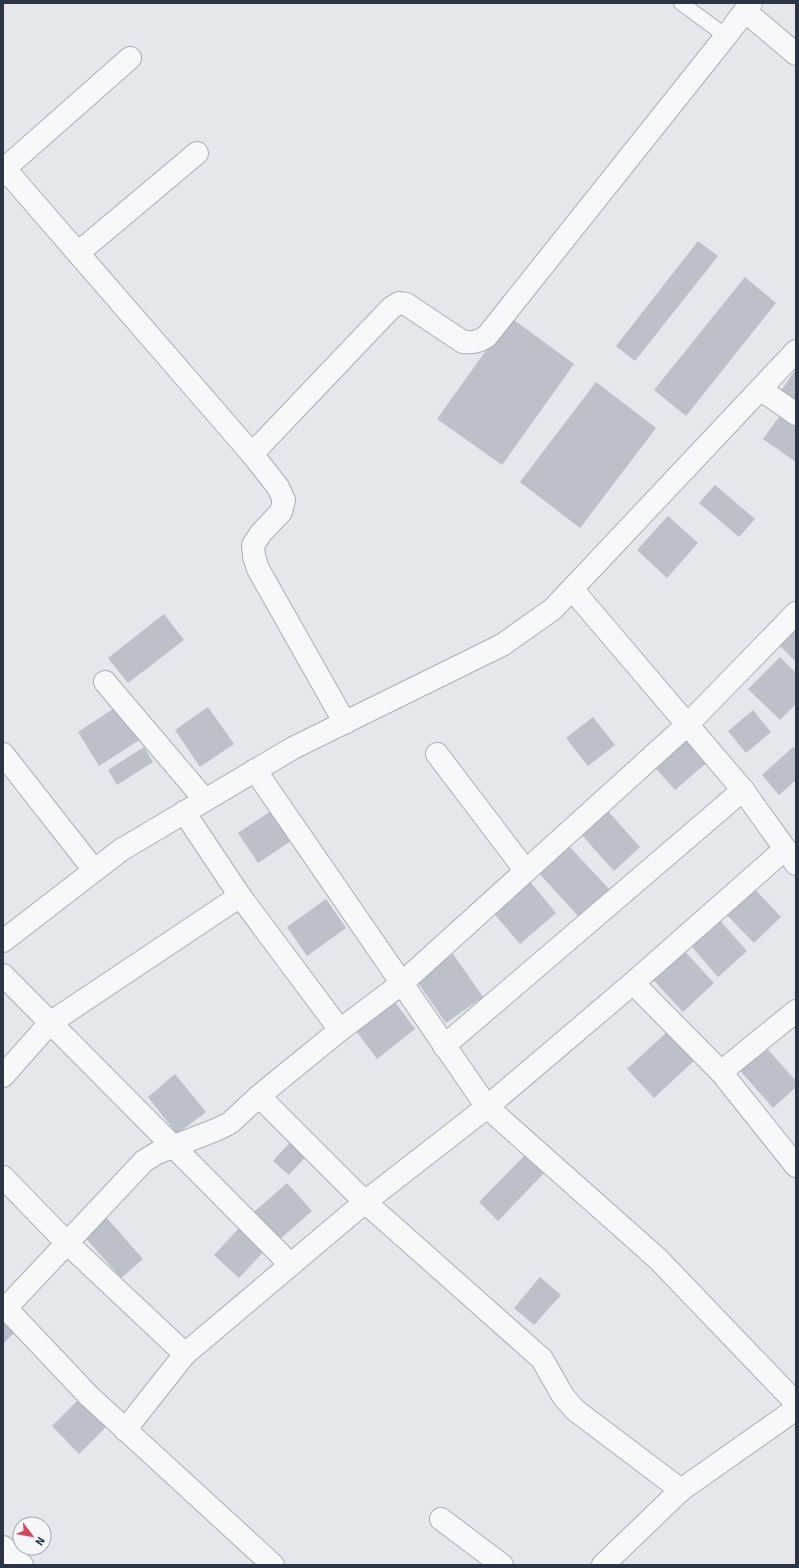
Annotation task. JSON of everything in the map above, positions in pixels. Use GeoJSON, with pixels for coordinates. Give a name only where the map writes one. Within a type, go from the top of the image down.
{"type":"FeatureCollection","features":[{"type":"Feature","properties":{"kind":"street"},"geometry":{"type":"LineString","coordinates":[[252,454],[391,308],[399,303],[406,304],[463,342],[473,343],[487,336],[748,7],[796,54]]}},
{"type":"Feature","properties":{"kind":"street"},"geometry":{"type":"LineString","coordinates":[[130,58],[3,171],[12,177],[252,454],[278,487],[284,500],[281,512],[261,533],[253,545],[254,556],[258,569],[345,723]]}},
{"type":"Feature","properties":{"kind":"street"},"geometry":{"type":"LineString","coordinates":[[78,253],[197,153]]}},
{"type":"Feature","properties":{"kind":"street"},"geometry":{"type":"LineString","coordinates":[[3,942],[121,850],[293,748],[502,645],[553,609],[796,351]]}},
{"type":"Feature","properties":{"kind":"street"},"geometry":{"type":"LineString","coordinates":[[760,389],[796,414]]}},
{"type":"Feature","properties":{"kind":"street"},"geometry":{"type":"LineString","coordinates":[[125,1430],[185,1354],[365,1202],[487,1107],[633,983],[790,856],[742,790],[572,589]]}},
{"type":"Feature","properties":{"kind":"street"},"geometry":{"type":"LineString","coordinates":[[273,1565],[89,1396],[4,1307],[144,1161],[157,1153],[218,1130],[230,1123],[259,1096],[340,1030],[401,984],[687,725],[796,613]]}},
{"type":"Feature","properties":{"kind":"street"},"geometry":{"type":"LineString","coordinates":[[105,682],[205,800]]}},
{"type":"Feature","properties":{"kind":"street"},"geometry":{"type":"LineString","coordinates":[[3,754],[94,870]]}},
{"type":"Feature","properties":{"kind":"street"},"geometry":{"type":"LineString","coordinates":[[436,754],[526,871]]}},
{"type":"Feature","properties":{"kind":"street"},"geometry":{"type":"LineString","coordinates":[[255,770],[487,1107],[658,1259],[796,1403]]}},
{"type":"Feature","properties":{"kind":"street"},"geometry":{"type":"LineString","coordinates":[[444,1046],[742,790]]}},
{"type":"Feature","properties":{"kind":"street"},"geometry":{"type":"LineString","coordinates":[[184,812],[240,896],[340,1030]]}},
{"type":"Feature","properties":{"kind":"street"},"geometry":{"type":"LineString","coordinates":[[3,1076],[50,1023],[240,896]]}},
{"type":"Feature","properties":{"kind":"street"},"geometry":{"type":"LineString","coordinates":[[3,976],[291,1265]]}},
{"type":"Feature","properties":{"kind":"street"},"geometry":{"type":"LineString","coordinates":[[633,983],[721,1072],[795,1162]]}},
{"type":"Feature","properties":{"kind":"street"},"geometry":{"type":"LineString","coordinates":[[721,1072],[796,1011]]}},
{"type":"Feature","properties":{"kind":"street"},"geometry":{"type":"LineString","coordinates":[[259,1096],[365,1202],[542,1359],[563,1396],[575,1410],[681,1490]]}},
{"type":"Feature","properties":{"kind":"street"},"geometry":{"type":"LineString","coordinates":[[3,1177],[67,1243],[185,1354]]}},
{"type":"Feature","properties":{"kind":"street"},"geometry":{"type":"LineString","coordinates":[[602,1565],[681,1490],[796,1409]]}},
{"type":"Feature","properties":{"kind":"street"},"geometry":{"type":"LineString","coordinates":[[441,1519],[502,1565]]}},
{"type":"Feature","properties":{"kind":"street"},"geometry":{"type":"LineString","coordinates":[[3,1547],[22,1565]]}},
{"type":"Feature","properties":{"kind":"lane"},"geometry":{"type":"LineString","coordinates":[[681,3],[726,36]]}},
{"type":"Feature","properties":{"kind":"building"},"geometry":{"type":"Polygon","coordinates":[[[698,241],[718,256],[635,361],[616,346],[698,241]]]}},
{"type":"Feature","properties":{"kind":"building"},"geometry":{"type":"Polygon","coordinates":[[[745,277],[776,303],[686,416],[654,390],[745,277]]]}},
{"type":"Feature","properties":{"kind":"building"},"geometry":{"type":"Polygon","coordinates":[[[510,317],[574,364],[502,465],[437,419],[510,317]]]}},
{"type":"Feature","properties":{"kind":"building"},"geometry":{"type":"Polygon","coordinates":[[[796,369],[796,407],[778,395],[796,369]]]}},
{"type":"Feature","properties":{"kind":"building"},"geometry":{"type":"Polygon","coordinates":[[[596,382],[656,428],[580,528],[520,482],[596,382]]]}},
{"type":"Feature","properties":{"kind":"building"},"geometry":{"type":"Polygon","coordinates":[[[784,410],[796,418],[796,462],[763,439],[784,410]]]}},
{"type":"Feature","properties":{"kind":"building"},"geometry":{"type":"Polygon","coordinates":[[[715,485],[755,519],[739,537],[699,503],[715,485]]]}},
{"type":"Feature","properties":{"kind":"building"},"geometry":{"type":"Polygon","coordinates":[[[668,516],[698,543],[667,578],[637,550],[668,516]]]}},
{"type":"Feature","properties":{"kind":"building"},"geometry":{"type":"Polygon","coordinates":[[[164,614],[184,640],[128,683],[108,658],[164,614]]]}},
{"type":"Feature","properties":{"kind":"building"},"geometry":{"type":"Polygon","coordinates":[[[796,623],[796,662],[777,643],[796,623]]]}},
{"type":"Feature","properties":{"kind":"building"},"geometry":{"type":"Polygon","coordinates":[[[780,657],[796,673],[796,704],[780,720],[748,689],[780,657]]]}},
{"type":"Feature","properties":{"kind":"building"},"geometry":{"type":"Polygon","coordinates":[[[119,705],[141,739],[99,766],[78,732],[119,705]]]}},
{"type":"Feature","properties":{"kind":"building"},"geometry":{"type":"Polygon","coordinates":[[[208,707],[234,744],[200,767],[175,730],[208,707]]]}},
{"type":"Feature","properties":{"kind":"building"},"geometry":{"type":"Polygon","coordinates":[[[753,710],[771,732],[746,753],[728,731],[753,710]]]}},
{"type":"Feature","properties":{"kind":"building"},"geometry":{"type":"Polygon","coordinates":[[[593,717],[615,745],[588,766],[566,738],[593,717]]]}},
{"type":"Feature","properties":{"kind":"building"},"geometry":{"type":"Polygon","coordinates":[[[688,732],[711,759],[675,790],[652,764],[688,732]]]}},
{"type":"Feature","properties":{"kind":"building"},"geometry":{"type":"Polygon","coordinates":[[[144,747],[153,762],[117,785],[108,770],[144,747]]]}},
{"type":"Feature","properties":{"kind":"building"},"geometry":{"type":"Polygon","coordinates":[[[793,747],[796,750],[796,780],[779,795],[762,775],[793,747]]]}},
{"type":"Feature","properties":{"kind":"building"},"geometry":{"type":"Polygon","coordinates":[[[274,809],[294,839],[258,863],[238,833],[274,809]]]}},
{"type":"Feature","properties":{"kind":"building"},"geometry":{"type":"Polygon","coordinates":[[[606,809],[640,847],[614,871],[580,833],[606,809]]]}},
{"type":"Feature","properties":{"kind":"building"},"geometry":{"type":"Polygon","coordinates":[[[567,844],[610,890],[580,918],[537,871],[567,844]]]}},
{"type":"Feature","properties":{"kind":"building"},"geometry":{"type":"Polygon","coordinates":[[[527,878],[556,913],[520,944],[490,909],[527,878]]]}},
{"type":"Feature","properties":{"kind":"building"},"geometry":{"type":"Polygon","coordinates":[[[749,883],[781,917],[754,943],[721,909],[749,883]]]}},
{"type":"Feature","properties":{"kind":"building"},"geometry":{"type":"Polygon","coordinates":[[[326,899],[346,928],[307,956],[287,927],[326,899]]]}},
{"type":"Feature","properties":{"kind":"building"},"geometry":{"type":"Polygon","coordinates":[[[715,915],[747,951],[718,977],[686,940],[715,915]]]}},
{"type":"Feature","properties":{"kind":"building"},"geometry":{"type":"Polygon","coordinates":[[[679,945],[714,983],[683,1012],[648,974],[679,945]]]}},
{"type":"Feature","properties":{"kind":"building"},"geometry":{"type":"Polygon","coordinates":[[[453,954],[483,997],[446,1023],[416,980],[453,954]]]}},
{"type":"Feature","properties":{"kind":"building"},"geometry":{"type":"Polygon","coordinates":[[[395,1002],[415,1029],[377,1059],[357,1032],[395,1002]]]}},
{"type":"Feature","properties":{"kind":"building"},"geometry":{"type":"Polygon","coordinates":[[[670,1029],[697,1058],[654,1098],[627,1069],[670,1029]]]}},
{"type":"Feature","properties":{"kind":"building"},"geometry":{"type":"Polygon","coordinates":[[[761,1042],[796,1081],[796,1087],[773,1108],[735,1065],[761,1042]]]}},
{"type":"Feature","properties":{"kind":"building"},"geometry":{"type":"Polygon","coordinates":[[[175,1074],[206,1112],[177,1134],[148,1097],[175,1074]]]}},
{"type":"Feature","properties":{"kind":"building"},"geometry":{"type":"Polygon","coordinates":[[[293,1139],[308,1154],[289,1175],[273,1161],[293,1139]]]}},
{"type":"Feature","properties":{"kind":"building"},"geometry":{"type":"Polygon","coordinates":[[[529,1151],[548,1169],[498,1221],[479,1202],[529,1151]]]}},
{"type":"Feature","properties":{"kind":"building"},"geometry":{"type":"Polygon","coordinates":[[[287,1183],[312,1211],[279,1240],[254,1212],[287,1183]]]}},
{"type":"Feature","properties":{"kind":"building"},"geometry":{"type":"Polygon","coordinates":[[[105,1216],[143,1259],[121,1278],[83,1235],[105,1216]]]}},
{"type":"Feature","properties":{"kind":"building"},"geometry":{"type":"Polygon","coordinates":[[[241,1226],[266,1249],[239,1278],[214,1255],[241,1226]]]}},
{"type":"Feature","properties":{"kind":"building"},"geometry":{"type":"Polygon","coordinates":[[[540,1277],[561,1295],[534,1325],[514,1308],[540,1277]]]}},
{"type":"Feature","properties":{"kind":"building"},"geometry":{"type":"Polygon","coordinates":[[[3,1318],[16,1331],[3,1344],[3,1318]]]}},
{"type":"Feature","properties":{"kind":"building"},"geometry":{"type":"Polygon","coordinates":[[[80,1398],[107,1426],[79,1454],[52,1426],[80,1398]]]}}]}
